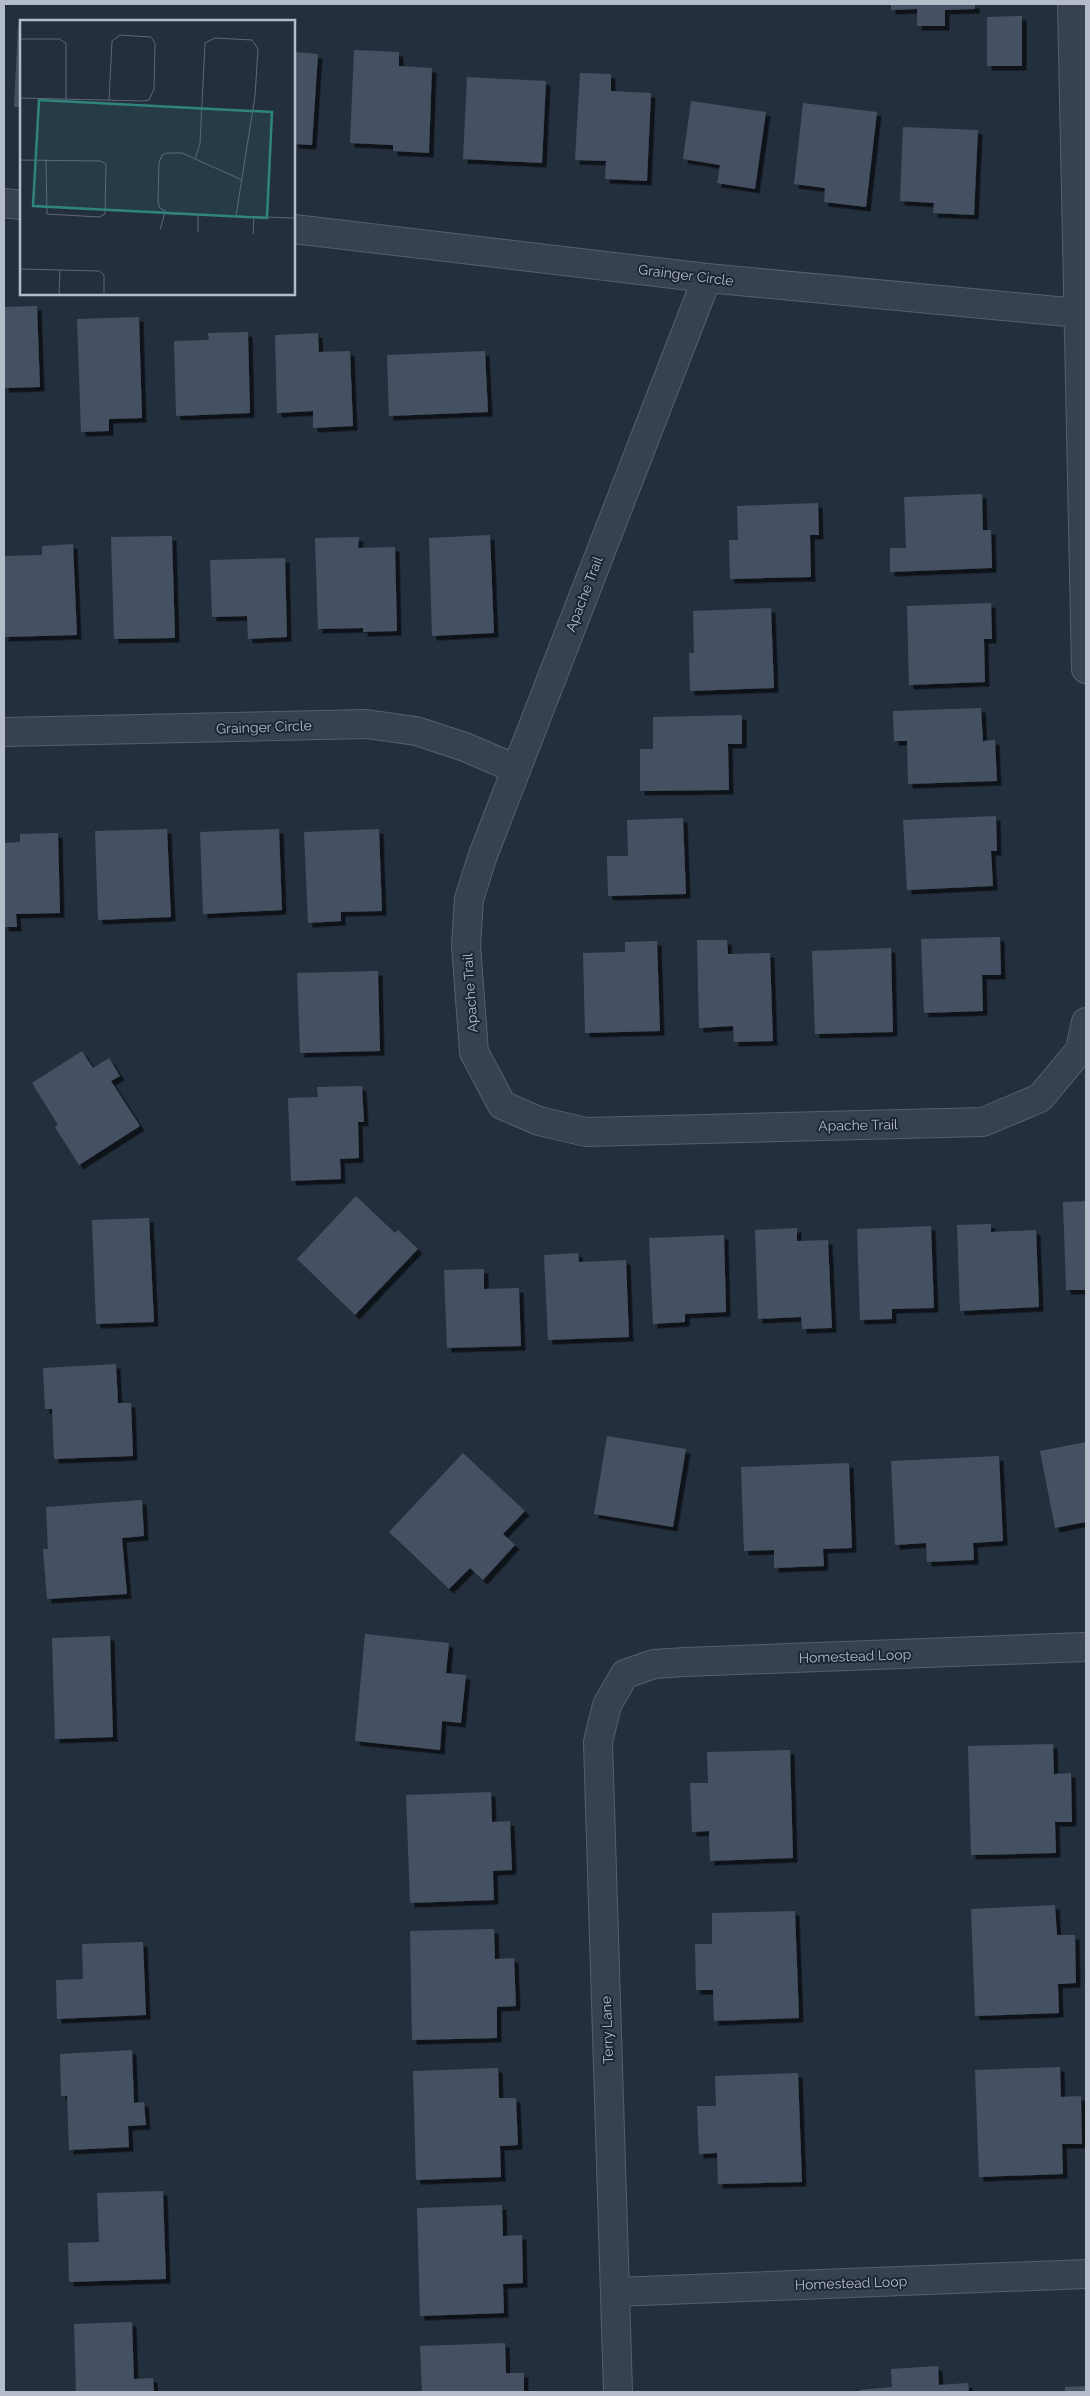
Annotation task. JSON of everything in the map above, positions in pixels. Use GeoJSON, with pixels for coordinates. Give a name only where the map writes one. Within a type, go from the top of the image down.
{"type":"FeatureCollection","features":[{"type":"Feature","properties":{"kind":"street"},"geometry":{"type":"LineString","coordinates":[[1072,4],[1080,135],[1078,313],[1086,669]]}},
{"type":"Feature","properties":{"kind":"street"},"geometry":{"type":"LineString","coordinates":[[4,204],[20,205]]}},
{"type":"Feature","properties":{"kind":"street","name":"Grainger Circle"},"geometry":{"type":"LineString","coordinates":[[295,229],[707,278],[1078,313]]}},
{"type":"Feature","properties":{"kind":"street","name":"Apache Trail"},"geometry":{"type":"LineString","coordinates":[[707,278],[483,855],[469,899],[466,945],[474,1052],[502,1105],[539,1121],[586,1132],[982,1122],[1040,1098],[1083,1051],[1086,1022]]}},
{"type":"Feature","properties":{"kind":"street","name":"Grainger Circle"},"geometry":{"type":"LineString","coordinates":[[4,732],[366,724],[416,731],[465,747],[516,769]]}},
{"type":"Feature","properties":{"kind":"street","name":"Homestead Loop"},"geometry":{"type":"LineString","coordinates":[[625,1674],[654,1664],[685,1662],[1086,1647]]}},
{"type":"Feature","properties":{"kind":"street","name":"Terry Lane"},"geometry":{"type":"LineString","coordinates":[[618,2392],[598,1742],[607,1705],[625,1674]]}},
{"type":"Feature","properties":{"kind":"street","name":"Homestead Loop"},"geometry":{"type":"LineString","coordinates":[[615,2292],[1086,2274]]}},
{"type":"Feature","properties":{"kind":"building"},"geometry":{"type":"Polygon","coordinates":[[[891,4],[975,4],[975,9],[945,10],[945,26],[917,26],[917,9],[891,10],[891,4]]]}},
{"type":"Feature","properties":{"kind":"building"},"geometry":{"type":"Polygon","coordinates":[[[1022,16],[1022,66],[987,66],[987,17],[1022,16]]]}},
{"type":"Feature","properties":{"kind":"building"},"geometry":{"type":"Polygon","coordinates":[[[18,25],[20,26],[20,107],[14,107],[18,25]]]}},
{"type":"Feature","properties":{"kind":"building"},"geometry":{"type":"Polygon","coordinates":[[[354,50],[399,52],[399,66],[432,68],[429,153],[393,151],[393,145],[350,143],[354,50]]]}},
{"type":"Feature","properties":{"kind":"building"},"geometry":{"type":"Polygon","coordinates":[[[295,52],[318,54],[312,145],[295,144],[295,52]]]}},
{"type":"Feature","properties":{"kind":"building"},"geometry":{"type":"Polygon","coordinates":[[[580,73],[611,74],[611,91],[651,93],[647,181],[605,179],[606,161],[575,160],[580,73]]]}},
{"type":"Feature","properties":{"kind":"building"},"geometry":{"type":"Polygon","coordinates":[[[467,77],[546,81],[542,163],[463,159],[467,77]]]}},
{"type":"Feature","properties":{"kind":"building"},"geometry":{"type":"Polygon","coordinates":[[[691,101],[766,112],[755,189],[717,183],[720,165],[683,159],[691,101]]]}},
{"type":"Feature","properties":{"kind":"building"},"geometry":{"type":"Polygon","coordinates":[[[803,103],[877,112],[866,207],[824,202],[825,188],[794,184],[803,103]]]}},
{"type":"Feature","properties":{"kind":"building"},"geometry":{"type":"Polygon","coordinates":[[[903,127],[978,130],[974,215],[933,213],[934,203],[900,201],[903,127]]]}},
{"type":"Feature","properties":{"kind":"building"},"geometry":{"type":"Polygon","coordinates":[[[37,306],[40,387],[4,388],[4,307],[37,306]]]}},
{"type":"Feature","properties":{"kind":"building"},"geometry":{"type":"Polygon","coordinates":[[[139,317],[142,418],[109,419],[109,431],[81,432],[77,319],[139,317]]]}},
{"type":"Feature","properties":{"kind":"building"},"geometry":{"type":"Polygon","coordinates":[[[248,332],[250,413],[176,416],[174,341],[209,340],[208,333],[248,332]]]}},
{"type":"Feature","properties":{"kind":"building"},"geometry":{"type":"Polygon","coordinates":[[[318,333],[319,352],[350,351],[353,426],[313,428],[313,411],[277,413],[275,335],[318,333]]]}},
{"type":"Feature","properties":{"kind":"building"},"geometry":{"type":"Polygon","coordinates":[[[485,351],[488,412],[389,416],[387,355],[485,351]]]}},
{"type":"Feature","properties":{"kind":"building"},"geometry":{"type":"Polygon","coordinates":[[[982,494],[983,530],[991,530],[992,568],[890,572],[890,548],[906,548],[904,497],[982,494]]]}},
{"type":"Feature","properties":{"kind":"building"},"geometry":{"type":"Polygon","coordinates":[[[818,503],[819,535],[810,535],[811,577],[730,579],[729,540],[738,540],[737,506],[818,503]]]}},
{"type":"Feature","properties":{"kind":"building"},"geometry":{"type":"Polygon","coordinates":[[[490,535],[494,633],[432,636],[429,538],[490,535]]]}},
{"type":"Feature","properties":{"kind":"building"},"geometry":{"type":"Polygon","coordinates":[[[172,536],[175,638],[114,639],[111,537],[172,536]]]}},
{"type":"Feature","properties":{"kind":"building"},"geometry":{"type":"Polygon","coordinates":[[[359,537],[358,548],[395,547],[397,631],[363,632],[363,628],[318,629],[315,538],[359,537]]]}},
{"type":"Feature","properties":{"kind":"building"},"geometry":{"type":"Polygon","coordinates":[[[73,544],[77,635],[4,637],[4,556],[42,555],[42,546],[73,544]]]}},
{"type":"Feature","properties":{"kind":"building"},"geometry":{"type":"Polygon","coordinates":[[[285,558],[287,637],[248,639],[247,616],[212,617],[210,560],[285,558]]]}},
{"type":"Feature","properties":{"kind":"building"},"geometry":{"type":"Polygon","coordinates":[[[991,603],[992,639],[984,639],[985,682],[909,685],[907,606],[991,603]]]}},
{"type":"Feature","properties":{"kind":"building"},"geometry":{"type":"Polygon","coordinates":[[[771,608],[774,688],[690,691],[689,653],[694,653],[693,611],[771,608]]]}},
{"type":"Feature","properties":{"kind":"building"},"geometry":{"type":"Polygon","coordinates":[[[981,708],[983,741],[995,740],[997,781],[908,784],[907,741],[894,741],[893,711],[981,708]]]}},
{"type":"Feature","properties":{"kind":"building"},"geometry":{"type":"Polygon","coordinates":[[[742,715],[742,744],[728,744],[729,790],[640,791],[640,749],[653,749],[653,717],[742,715]]]}},
{"type":"Feature","properties":{"kind":"building"},"geometry":{"type":"Polygon","coordinates":[[[996,816],[997,851],[991,851],[993,886],[907,890],[903,820],[996,816]]]}},
{"type":"Feature","properties":{"kind":"building"},"geometry":{"type":"Polygon","coordinates":[[[683,818],[686,894],[608,896],[607,856],[628,856],[627,820],[683,818]]]}},
{"type":"Feature","properties":{"kind":"building"},"geometry":{"type":"Polygon","coordinates":[[[167,829],[171,917],[98,920],[95,831],[167,829]]]}},
{"type":"Feature","properties":{"kind":"building"},"geometry":{"type":"Polygon","coordinates":[[[279,829],[282,910],[203,914],[200,832],[279,829]]]}},
{"type":"Feature","properties":{"kind":"building"},"geometry":{"type":"Polygon","coordinates":[[[379,829],[382,911],[341,912],[341,921],[308,923],[304,832],[379,829]]]}},
{"type":"Feature","properties":{"kind":"building"},"geometry":{"type":"Polygon","coordinates":[[[58,833],[60,913],[16,914],[17,927],[4,927],[4,843],[20,842],[20,834],[58,833]]]}},
{"type":"Feature","properties":{"kind":"building"},"geometry":{"type":"Polygon","coordinates":[[[1000,937],[1001,975],[982,975],[983,1011],[924,1013],[921,939],[1000,937]]]}},
{"type":"Feature","properties":{"kind":"building"},"geometry":{"type":"Polygon","coordinates":[[[697,940],[727,940],[728,954],[770,953],[773,1041],[734,1042],[733,1026],[699,1028],[697,940]]]}},
{"type":"Feature","properties":{"kind":"building"},"geometry":{"type":"Polygon","coordinates":[[[657,941],[660,1031],[585,1033],[583,953],[625,952],[625,942],[657,941]]]}},
{"type":"Feature","properties":{"kind":"building"},"geometry":{"type":"Polygon","coordinates":[[[891,948],[893,1032],[815,1034],[812,951],[891,948]]]}},
{"type":"Feature","properties":{"kind":"building"},"geometry":{"type":"Polygon","coordinates":[[[378,971],[380,1051],[300,1053],[297,973],[378,971]]]}},
{"type":"Feature","properties":{"kind":"building"},"geometry":{"type":"Polygon","coordinates":[[[82,1051],[93,1068],[109,1058],[120,1076],[111,1081],[140,1126],[79,1165],[55,1127],[58,1125],[32,1083],[82,1051]]]}},
{"type":"Feature","properties":{"kind":"building"},"geometry":{"type":"Polygon","coordinates":[[[362,1086],[364,1122],[358,1122],[359,1158],[340,1159],[341,1179],[291,1181],[288,1098],[318,1097],[317,1087],[362,1086]]]}},
{"type":"Feature","properties":{"kind":"building"},"geometry":{"type":"Polygon","coordinates":[[[356,1196],[395,1233],[398,1230],[418,1249],[355,1315],[297,1259],[356,1196]]]}},
{"type":"Feature","properties":{"kind":"building"},"geometry":{"type":"Polygon","coordinates":[[[1086,1201],[1086,1290],[1066,1290],[1063,1202],[1086,1201]]]}},
{"type":"Feature","properties":{"kind":"building"},"geometry":{"type":"Polygon","coordinates":[[[149,1218],[154,1322],[96,1324],[92,1220],[149,1218]]]}},
{"type":"Feature","properties":{"kind":"building"},"geometry":{"type":"Polygon","coordinates":[[[991,1224],[991,1232],[1036,1230],[1039,1307],[960,1311],[957,1225],[991,1224]]]}},
{"type":"Feature","properties":{"kind":"building"},"geometry":{"type":"Polygon","coordinates":[[[931,1226],[934,1308],[892,1309],[892,1319],[860,1320],[857,1229],[931,1226]]]}},
{"type":"Feature","properties":{"kind":"building"},"geometry":{"type":"Polygon","coordinates":[[[797,1228],[797,1241],[828,1240],[832,1328],[802,1329],[801,1317],[758,1319],[755,1230],[797,1228]]]}},
{"type":"Feature","properties":{"kind":"building"},"geometry":{"type":"Polygon","coordinates":[[[724,1235],[726,1312],[685,1314],[685,1322],[653,1324],[649,1238],[724,1235]]]}},
{"type":"Feature","properties":{"kind":"building"},"geometry":{"type":"Polygon","coordinates":[[[578,1253],[579,1262],[626,1260],[629,1337],[548,1340],[544,1255],[578,1253]]]}},
{"type":"Feature","properties":{"kind":"building"},"geometry":{"type":"Polygon","coordinates":[[[484,1269],[484,1289],[519,1288],[521,1346],[447,1348],[444,1270],[484,1269]]]}},
{"type":"Feature","properties":{"kind":"building"},"geometry":{"type":"Polygon","coordinates":[[[116,1364],[118,1403],[131,1403],[133,1456],[54,1459],[52,1409],[45,1409],[43,1368],[116,1364]]]}},
{"type":"Feature","properties":{"kind":"building"},"geometry":{"type":"Polygon","coordinates":[[[607,1436],[686,1449],[673,1527],[594,1514],[607,1436]]]}},
{"type":"Feature","properties":{"kind":"building"},"geometry":{"type":"Polygon","coordinates":[[[1086,1442],[1086,1522],[1055,1528],[1040,1451],[1086,1442]]]}},
{"type":"Feature","properties":{"kind":"building"},"geometry":{"type":"Polygon","coordinates":[[[463,1453],[525,1511],[503,1534],[515,1545],[483,1580],[470,1568],[449,1589],[389,1532],[463,1453]]]}},
{"type":"Feature","properties":{"kind":"building"},"geometry":{"type":"Polygon","coordinates":[[[999,1456],[1003,1541],[973,1543],[974,1560],[927,1562],[926,1543],[895,1545],[891,1461],[999,1456]]]}},
{"type":"Feature","properties":{"kind":"building"},"geometry":{"type":"Polygon","coordinates":[[[849,1463],[852,1548],[823,1549],[824,1566],[774,1568],[774,1550],[744,1551],[741,1467],[849,1463]]]}},
{"type":"Feature","properties":{"kind":"building"},"geometry":{"type":"Polygon","coordinates":[[[142,1500],[144,1536],[122,1538],[127,1594],[47,1599],[43,1549],[48,1549],[46,1507],[142,1500]]]}},
{"type":"Feature","properties":{"kind":"building"},"geometry":{"type":"Polygon","coordinates":[[[365,1634],[449,1643],[446,1673],[466,1675],[461,1723],[442,1721],[440,1750],[355,1741],[365,1634]]]}},
{"type":"Feature","properties":{"kind":"building"},"geometry":{"type":"Polygon","coordinates":[[[110,1636],[113,1737],[55,1739],[52,1638],[110,1636]]]}},
{"type":"Feature","properties":{"kind":"building"},"geometry":{"type":"Polygon","coordinates":[[[1053,1744],[1054,1774],[1071,1773],[1072,1822],[1055,1822],[1056,1853],[971,1855],[968,1746],[1053,1744]]]}},
{"type":"Feature","properties":{"kind":"building"},"geometry":{"type":"Polygon","coordinates":[[[790,1750],[793,1858],[710,1861],[709,1831],[692,1832],[690,1783],[708,1783],[707,1752],[790,1750]]]}},
{"type":"Feature","properties":{"kind":"building"},"geometry":{"type":"Polygon","coordinates":[[[491,1792],[492,1822],[510,1821],[512,1870],[493,1871],[494,1900],[410,1903],[406,1795],[491,1792]]]}},
{"type":"Feature","properties":{"kind":"building"},"geometry":{"type":"Polygon","coordinates":[[[1055,1905],[1057,1935],[1075,1935],[1076,1983],[1058,1984],[1059,2013],[975,2016],[971,1909],[1055,1905]]]}},
{"type":"Feature","properties":{"kind":"building"},"geometry":{"type":"Polygon","coordinates":[[[795,1911],[799,2018],[714,2021],[713,1990],[696,1990],[695,1944],[712,1944],[712,1913],[795,1911]]]}},
{"type":"Feature","properties":{"kind":"building"},"geometry":{"type":"Polygon","coordinates":[[[494,1929],[495,1959],[514,1958],[516,2006],[497,2007],[497,2038],[412,2040],[410,1931],[494,1929]]]}},
{"type":"Feature","properties":{"kind":"building"},"geometry":{"type":"Polygon","coordinates":[[[143,1942],[146,2015],[57,2019],[56,1980],[83,1979],[82,1944],[143,1942]]]}},
{"type":"Feature","properties":{"kind":"building"},"geometry":{"type":"Polygon","coordinates":[[[132,2050],[134,2103],[144,2102],[146,2125],[128,2126],[129,2147],[69,2150],[67,2096],[61,2096],[60,2054],[132,2050]]]}},
{"type":"Feature","properties":{"kind":"building"},"geometry":{"type":"Polygon","coordinates":[[[1060,2067],[1061,2097],[1081,2096],[1082,2144],[1062,2144],[1063,2174],[979,2177],[975,2070],[1060,2067]]]}},
{"type":"Feature","properties":{"kind":"building"},"geometry":{"type":"Polygon","coordinates":[[[498,2068],[499,2098],[516,2098],[518,2145],[500,2146],[501,2177],[416,2180],[413,2071],[498,2068]]]}},
{"type":"Feature","properties":{"kind":"building"},"geometry":{"type":"Polygon","coordinates":[[[798,2073],[802,2182],[718,2184],[717,2153],[699,2154],[697,2106],[716,2106],[715,2076],[798,2073]]]}},
{"type":"Feature","properties":{"kind":"building"},"geometry":{"type":"Polygon","coordinates":[[[163,2191],[166,2279],[69,2282],[68,2243],[99,2242],[97,2193],[163,2191]]]}},
{"type":"Feature","properties":{"kind":"building"},"geometry":{"type":"Polygon","coordinates":[[[502,2205],[503,2236],[522,2235],[523,2283],[503,2284],[504,2313],[420,2316],[417,2208],[502,2205]]]}},
{"type":"Feature","properties":{"kind":"building"},"geometry":{"type":"Polygon","coordinates":[[[132,2322],[134,2379],[153,2378],[154,2392],[76,2392],[74,2324],[132,2322]]]}},
{"type":"Feature","properties":{"kind":"building"},"geometry":{"type":"Polygon","coordinates":[[[505,2343],[506,2373],[524,2373],[524,2392],[422,2392],[420,2346],[505,2343]]]}},
{"type":"Feature","properties":{"kind":"building"},"geometry":{"type":"Polygon","coordinates":[[[938,2366],[939,2385],[968,2383],[969,2392],[860,2392],[860,2390],[892,2387],[891,2369],[938,2366]]]}},
{"type":"Feature","properties":{"kind":"building"},"geometry":{"type":"Polygon","coordinates":[[[1086,2386],[1086,2392],[1065,2392],[1065,2387],[1086,2386]]]}}]}
